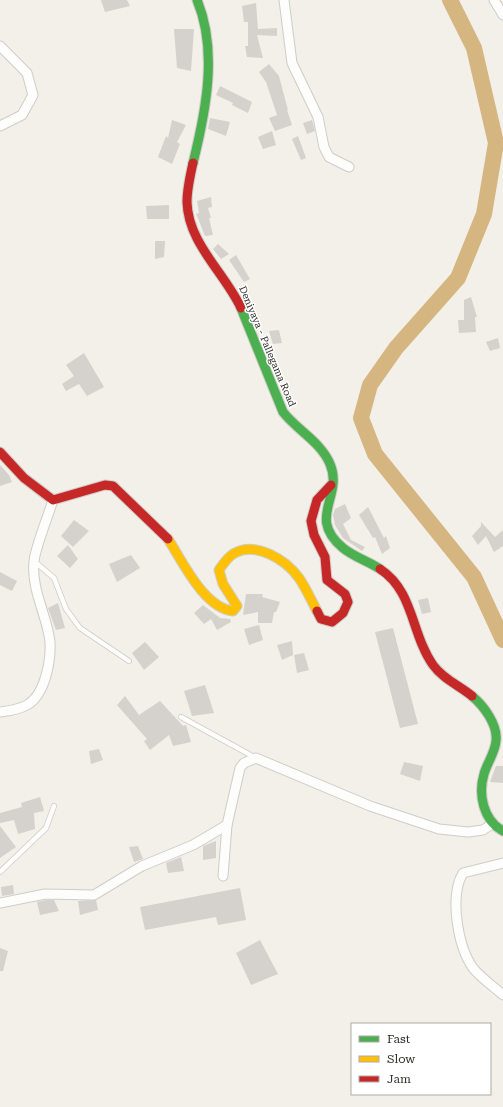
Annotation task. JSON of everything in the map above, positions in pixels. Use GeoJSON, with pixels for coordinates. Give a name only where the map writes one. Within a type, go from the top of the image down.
{"type":"FeatureCollection","features":[{"type":"Feature","properties":{"kind":"main road","name":"Deniyaya - Pallegama Road"},"geometry":{"type":"LineString","coordinates":[[197,0],[204,11],[206,23],[207,85],[188,189],[189,217],[196,240],[222,272],[234,294],[283,411],[303,435],[320,449],[329,461],[335,484]]}},
{"type":"Feature","properties":{"kind":"main road"},"geometry":{"type":"LineString","coordinates":[[0,452],[15,471],[40,492],[53,500],[105,485],[113,486],[166,537],[208,598],[224,610],[233,610],[237,606],[223,584],[219,570],[224,560],[234,552],[249,548],[275,557],[295,573],[321,619],[332,622],[343,613],[348,602],[345,594],[327,580],[325,556],[313,534],[310,520],[315,504],[325,489],[335,484]]}},
{"type":"Feature","properties":{"kind":"main road"},"geometry":{"type":"LineString","coordinates":[[335,484],[328,501],[325,518],[331,536],[341,548],[392,577],[400,587],[426,653],[435,667],[481,704],[489,717],[497,739],[481,787],[482,803],[492,824],[503,831]]}},
{"type":"Feature","properties":{"kind":"street"},"geometry":{"type":"LineString","coordinates":[[284,0],[292,63],[318,117],[324,147],[329,157],[349,167]]}},
{"type":"Feature","properties":{"kind":"street"},"geometry":{"type":"LineString","coordinates":[[494,0],[503,14]]}},
{"type":"Feature","properties":{"kind":"street"},"geometry":{"type":"LineString","coordinates":[[0,46],[27,73],[33,95],[22,115],[0,126]]}},
{"type":"Feature","properties":{"kind":"street"},"geometry":{"type":"LineString","coordinates":[[0,712],[14,710],[28,705],[43,687],[48,665],[50,642],[36,588],[34,561],[53,500]]}},
{"type":"Feature","properties":{"kind":"street"},"geometry":{"type":"LineString","coordinates":[[223,876],[227,825],[240,768],[244,763],[256,758],[370,806],[439,829],[468,832],[483,830],[492,824]]}},
{"type":"Feature","properties":{"kind":"street"},"geometry":{"type":"LineString","coordinates":[[0,903],[45,894],[94,895],[142,866],[193,845],[227,825]]}},
{"type":"Feature","properties":{"kind":"street"},"geometry":{"type":"LineString","coordinates":[[503,862],[463,873],[457,882],[456,917],[468,959],[474,969],[503,995]]}},
{"type":"Feature","properties":{"kind":"lane"},"geometry":{"type":"LineString","coordinates":[[34,561],[54,578],[66,609],[80,628],[129,661]]}},
{"type":"Feature","properties":{"kind":"lane"},"geometry":{"type":"LineString","coordinates":[[180,717],[256,758]]}},
{"type":"Feature","properties":{"kind":"lane"},"geometry":{"type":"LineString","coordinates":[[0,872],[46,828],[54,806]]}},
{"type":"Feature","properties":{"kind":"building"},"geometry":{"type":"Polygon","coordinates":[[[101,0],[127,0],[130,6],[105,12],[101,0]]]}},
{"type":"Feature","properties":{"kind":"building"},"geometry":{"type":"Polygon","coordinates":[[[256,3],[258,29],[277,28],[277,36],[257,35],[263,58],[247,57],[245,46],[248,46],[248,22],[244,22],[242,6],[256,3]]]}},
{"type":"Feature","properties":{"kind":"building"},"geometry":{"type":"Polygon","coordinates":[[[174,29],[194,29],[191,71],[177,68],[174,29]]]}},
{"type":"Feature","properties":{"kind":"building"},"geometry":{"type":"Polygon","coordinates":[[[269,64],[279,76],[292,125],[275,131],[269,118],[277,115],[266,82],[259,72],[269,64]]]}},
{"type":"Feature","properties":{"kind":"building"},"geometry":{"type":"Polygon","coordinates":[[[220,86],[252,102],[248,113],[232,105],[233,103],[216,95],[220,86]]]}},
{"type":"Feature","properties":{"kind":"building"},"geometry":{"type":"Polygon","coordinates":[[[210,118],[230,122],[226,136],[208,129],[210,118]]]}},
{"type":"Feature","properties":{"kind":"building"},"geometry":{"type":"Polygon","coordinates":[[[172,120],[186,125],[177,142],[180,144],[172,164],[158,157],[166,136],[168,138],[172,120]]]}},
{"type":"Feature","properties":{"kind":"building"},"geometry":{"type":"Polygon","coordinates":[[[312,120],[315,131],[307,134],[303,123],[312,120]]]}},
{"type":"Feature","properties":{"kind":"building"},"geometry":{"type":"Polygon","coordinates":[[[272,131],[276,145],[263,149],[258,137],[272,131]]]}},
{"type":"Feature","properties":{"kind":"building"},"geometry":{"type":"Polygon","coordinates":[[[298,136],[306,158],[301,160],[292,139],[298,136]]]}},
{"type":"Feature","properties":{"kind":"building"},"geometry":{"type":"Polygon","coordinates":[[[211,197],[212,207],[208,208],[213,235],[205,236],[196,214],[199,213],[197,201],[211,197]]]}},
{"type":"Feature","properties":{"kind":"building"},"geometry":{"type":"Polygon","coordinates":[[[169,205],[169,219],[147,219],[146,206],[169,205]]]}},
{"type":"Feature","properties":{"kind":"building"},"geometry":{"type":"Polygon","coordinates":[[[155,241],[165,241],[164,257],[155,259],[155,241]]]}},
{"type":"Feature","properties":{"kind":"building"},"geometry":{"type":"Polygon","coordinates":[[[218,244],[229,254],[221,259],[213,249],[218,244]]]}},
{"type":"Feature","properties":{"kind":"building"},"geometry":{"type":"Polygon","coordinates":[[[236,255],[250,279],[244,282],[229,260],[236,255]]]}},
{"type":"Feature","properties":{"kind":"building"},"geometry":{"type":"Polygon","coordinates":[[[471,297],[477,317],[475,317],[476,332],[459,333],[458,320],[464,320],[464,300],[471,297]]]}},
{"type":"Feature","properties":{"kind":"building"},"geometry":{"type":"Polygon","coordinates":[[[279,330],[282,343],[273,344],[269,331],[279,330]]]}},
{"type":"Feature","properties":{"kind":"building"},"geometry":{"type":"Polygon","coordinates":[[[498,338],[500,348],[490,351],[486,342],[498,338]]]}},
{"type":"Feature","properties":{"kind":"building"},"geometry":{"type":"Polygon","coordinates":[[[84,353],[104,387],[87,396],[79,384],[66,391],[62,384],[74,376],[66,365],[84,353]]]}},
{"type":"Feature","properties":{"kind":"building"},"geometry":{"type":"Polygon","coordinates":[[[0,465],[9,475],[12,482],[0,486],[0,465]]]}},
{"type":"Feature","properties":{"kind":"building"},"geometry":{"type":"Polygon","coordinates":[[[345,504],[351,518],[343,524],[351,540],[365,547],[362,551],[343,538],[335,525],[333,515],[335,509],[345,504]]]}},
{"type":"Feature","properties":{"kind":"building"},"geometry":{"type":"Polygon","coordinates":[[[368,507],[384,538],[386,536],[390,548],[382,554],[375,537],[373,538],[359,515],[368,507]]]}},
{"type":"Feature","properties":{"kind":"building"},"geometry":{"type":"Polygon","coordinates":[[[74,520],[89,531],[73,547],[61,536],[74,520]]]}},
{"type":"Feature","properties":{"kind":"building"},"geometry":{"type":"Polygon","coordinates":[[[481,522],[495,537],[503,530],[503,546],[494,552],[486,536],[478,545],[472,536],[481,526],[481,522]]]}},
{"type":"Feature","properties":{"kind":"building"},"geometry":{"type":"Polygon","coordinates":[[[68,545],[78,559],[70,568],[57,556],[68,545]]]}},
{"type":"Feature","properties":{"kind":"building"},"geometry":{"type":"Polygon","coordinates":[[[131,555],[140,568],[117,582],[109,564],[131,555]]]}},
{"type":"Feature","properties":{"kind":"building"},"geometry":{"type":"Polygon","coordinates":[[[0,572],[17,581],[12,591],[0,585],[0,572]]]}},
{"type":"Feature","properties":{"kind":"building"},"geometry":{"type":"Polygon","coordinates":[[[246,594],[263,594],[262,597],[280,602],[276,612],[274,612],[272,623],[258,623],[258,612],[243,615],[246,594]]]}},
{"type":"Feature","properties":{"kind":"building"},"geometry":{"type":"Polygon","coordinates":[[[428,598],[431,612],[422,614],[418,600],[428,598]]]}},
{"type":"Feature","properties":{"kind":"building"},"geometry":{"type":"Polygon","coordinates":[[[58,603],[65,628],[56,630],[48,608],[58,603]]]}},
{"type":"Feature","properties":{"kind":"building"},"geometry":{"type":"Polygon","coordinates":[[[203,605],[220,618],[230,619],[231,622],[217,630],[211,619],[204,624],[194,613],[203,605]]]}},
{"type":"Feature","properties":{"kind":"building"},"geometry":{"type":"Polygon","coordinates":[[[259,625],[263,640],[249,645],[244,629],[259,625]]]}},
{"type":"Feature","properties":{"kind":"building"},"geometry":{"type":"Polygon","coordinates":[[[393,628],[418,724],[400,728],[375,632],[393,628]]]}},
{"type":"Feature","properties":{"kind":"building"},"geometry":{"type":"Polygon","coordinates":[[[292,641],[293,655],[282,660],[277,645],[292,641]]]}},
{"type":"Feature","properties":{"kind":"building"},"geometry":{"type":"Polygon","coordinates":[[[145,642],[159,657],[144,670],[132,653],[145,642]]]}},
{"type":"Feature","properties":{"kind":"building"},"geometry":{"type":"Polygon","coordinates":[[[304,653],[309,670],[297,673],[294,655],[304,653]]]}},
{"type":"Feature","properties":{"kind":"building"},"geometry":{"type":"Polygon","coordinates":[[[205,685],[214,713],[192,716],[184,691],[205,685]]]}},
{"type":"Feature","properties":{"kind":"building"},"geometry":{"type":"Polygon","coordinates":[[[125,696],[139,715],[160,701],[183,726],[186,725],[191,742],[173,746],[169,735],[150,750],[144,741],[147,739],[117,705],[125,696]]]}},
{"type":"Feature","properties":{"kind":"building"},"geometry":{"type":"Polygon","coordinates":[[[99,749],[103,760],[91,764],[89,751],[99,749]]]}},
{"type":"Feature","properties":{"kind":"building"},"geometry":{"type":"Polygon","coordinates":[[[404,762],[423,766],[420,781],[400,774],[404,762]]]}},
{"type":"Feature","properties":{"kind":"building"},"geometry":{"type":"Polygon","coordinates":[[[496,766],[503,766],[503,783],[490,782],[496,766]]]}},
{"type":"Feature","properties":{"kind":"building"},"geometry":{"type":"Polygon","coordinates":[[[40,797],[44,811],[34,813],[35,829],[18,834],[14,820],[0,823],[0,813],[22,807],[21,803],[40,797]]]}},
{"type":"Feature","properties":{"kind":"building"},"geometry":{"type":"Polygon","coordinates":[[[0,826],[16,847],[0,858],[0,826]]]}},
{"type":"Feature","properties":{"kind":"building"},"geometry":{"type":"Polygon","coordinates":[[[216,841],[216,858],[203,860],[203,846],[216,841]]]}},
{"type":"Feature","properties":{"kind":"building"},"geometry":{"type":"Polygon","coordinates":[[[138,846],[143,859],[134,862],[129,847],[138,846]]]}},
{"type":"Feature","properties":{"kind":"building"},"geometry":{"type":"Polygon","coordinates":[[[181,857],[184,871],[168,873],[166,863],[181,857]]]}},
{"type":"Feature","properties":{"kind":"building"},"geometry":{"type":"Polygon","coordinates":[[[13,885],[14,894],[2,896],[1,887],[13,885]]]}},
{"type":"Feature","properties":{"kind":"building"},"geometry":{"type":"Polygon","coordinates":[[[240,888],[246,920],[218,925],[216,917],[145,930],[140,907],[240,888]]]}},
{"type":"Feature","properties":{"kind":"building"},"geometry":{"type":"Polygon","coordinates":[[[54,900],[59,911],[40,915],[37,902],[54,900]]]}},
{"type":"Feature","properties":{"kind":"building"},"geometry":{"type":"Polygon","coordinates":[[[96,900],[98,910],[80,915],[78,901],[96,900]]]}},
{"type":"Feature","properties":{"kind":"building"},"geometry":{"type":"Polygon","coordinates":[[[260,940],[278,974],[251,985],[236,953],[260,940]]]}},
{"type":"Feature","properties":{"kind":"building"},"geometry":{"type":"Polygon","coordinates":[[[0,948],[8,951],[3,971],[0,971],[0,948]]]}},
{"type":"Feature","properties":{"kind":"waterway"},"geometry":{"type":"LineString","coordinates":[[450,0],[474,48],[496,143],[484,214],[458,278],[396,348],[370,385],[361,418],[375,454],[474,577],[503,640]]}},
{"type":"Feature","properties":{"kind":"traffic: fast"},"geometry":{"type":"LineString","coordinates":[[193,163],[206,102],[208,81],[207,39],[197,0]]}},
{"type":"Feature","properties":{"kind":"traffic: fast"},"geometry":{"type":"LineString","coordinates":[[241,308],[283,412],[321,449],[330,464],[333,476],[333,487],[326,516],[327,526],[332,537],[347,551],[380,569]]}},
{"type":"Feature","properties":{"kind":"traffic: fast"},"geometry":{"type":"LineString","coordinates":[[472,696],[485,710],[495,729],[496,741],[493,754],[482,782],[482,798],[491,820],[503,831]]}},
{"type":"Feature","properties":{"kind":"traffic: slow"},"geometry":{"type":"LineString","coordinates":[[168,539],[195,582],[213,602],[222,608],[233,611],[237,606],[223,584],[219,570],[227,559],[233,554],[242,550],[251,549],[269,554],[293,571],[304,586],[317,611]]}},
{"type":"Feature","properties":{"kind":"traffic: jam"},"geometry":{"type":"LineString","coordinates":[[193,163],[188,187],[187,202],[193,231],[241,308]]}},
{"type":"Feature","properties":{"kind":"traffic: jam"},"geometry":{"type":"LineString","coordinates":[[0,452],[24,478],[53,500],[105,485],[113,486],[168,539]]}},
{"type":"Feature","properties":{"kind":"traffic: jam"},"geometry":{"type":"LineString","coordinates":[[317,611],[321,619],[332,622],[343,613],[348,602],[345,594],[327,580],[325,557],[314,535],[311,521],[317,500],[331,485]]}},
{"type":"Feature","properties":{"kind":"traffic: jam"},"geometry":{"type":"LineString","coordinates":[[380,569],[391,578],[400,589],[406,601],[420,640],[433,665],[447,678],[472,696]]}}]}
